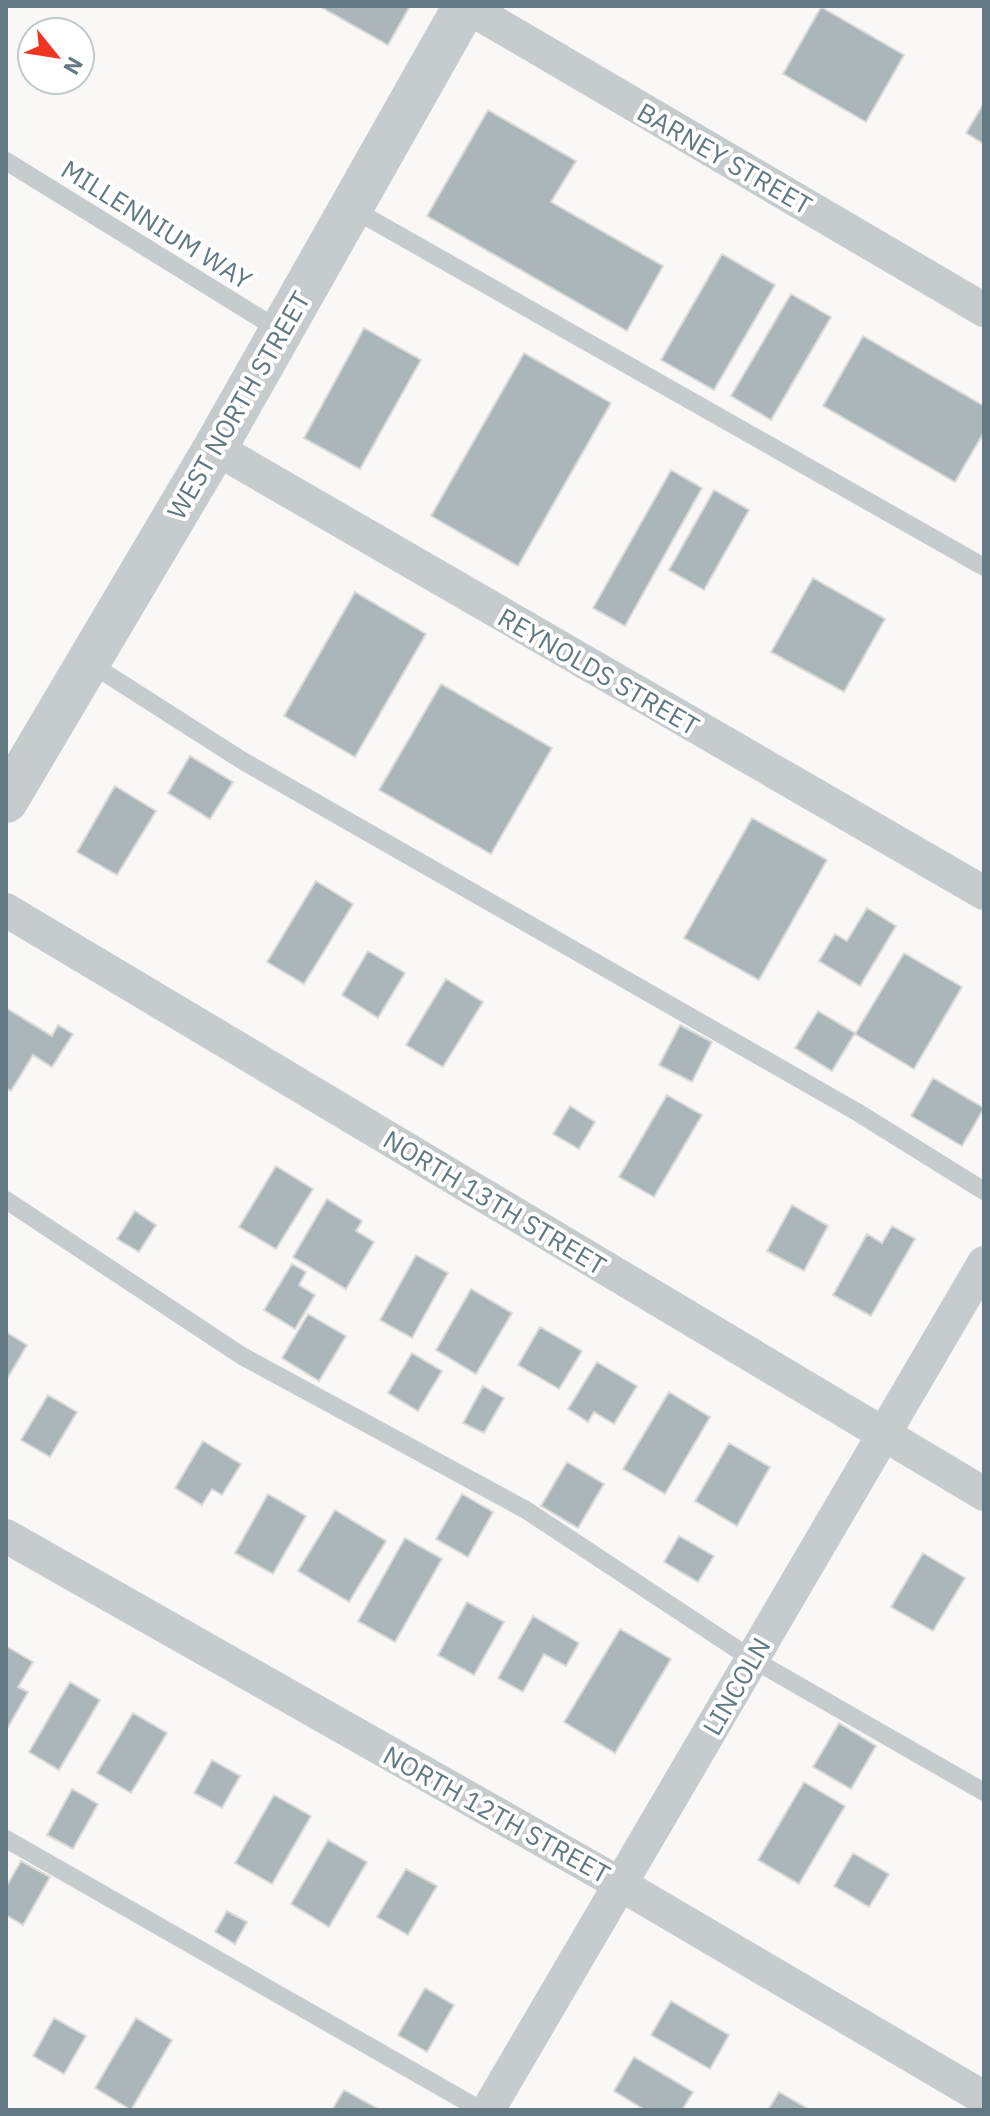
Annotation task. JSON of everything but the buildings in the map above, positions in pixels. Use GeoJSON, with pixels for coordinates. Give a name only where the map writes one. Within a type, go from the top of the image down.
{"type":"FeatureCollection","features":[{"type":"Feature","properties":{"kind":"street","name":"WEST NORTH STREET"},"geometry":{"type":"LineString","coordinates":[[6,801],[215,448],[466,6]]}},
{"type":"Feature","properties":{"kind":"street","name":"BARNEY STREET"},"geometry":{"type":"LineString","coordinates":[[466,6],[984,310]]}},
{"type":"Feature","properties":{"kind":"street","name":"REYNOLDS STREET"},"geometry":{"type":"LineString","coordinates":[[215,448],[984,893]]}},
{"type":"Feature","properties":{"kind":"street","name":"NORTH 13TH STREET"},"geometry":{"type":"LineString","coordinates":[[6,910],[984,1494]]}},
{"type":"Feature","properties":{"kind":"street","name":"LINCOLN"},"geometry":{"type":"LineString","coordinates":[[488,2110],[984,1263]]}},
{"type":"Feature","properties":{"kind":"street","name":"NORTH 12TH STREET"},"geometry":{"type":"LineString","coordinates":[[6,1536],[620,1884],[984,2098]]}},
{"type":"Feature","properties":{"kind":"lane","name":"MILLENNIUM WAY"},"geometry":{"type":"LineString","coordinates":[[6,161],[281,331]]}},
{"type":"Feature","properties":{"kind":"lane"},"geometry":{"type":"LineString","coordinates":[[351,208],[984,567]]}},
{"type":"Feature","properties":{"kind":"lane"},"geometry":{"type":"LineString","coordinates":[[88,662],[243,761],[857,1112],[984,1191]]}},
{"type":"Feature","properties":{"kind":"lane"},"geometry":{"type":"LineString","coordinates":[[6,1200],[242,1356],[526,1510],[752,1659],[984,1792]]}},
{"type":"Feature","properties":{"kind":"lane"},"geometry":{"type":"LineString","coordinates":[[6,1839],[481,2110]]}}]}
